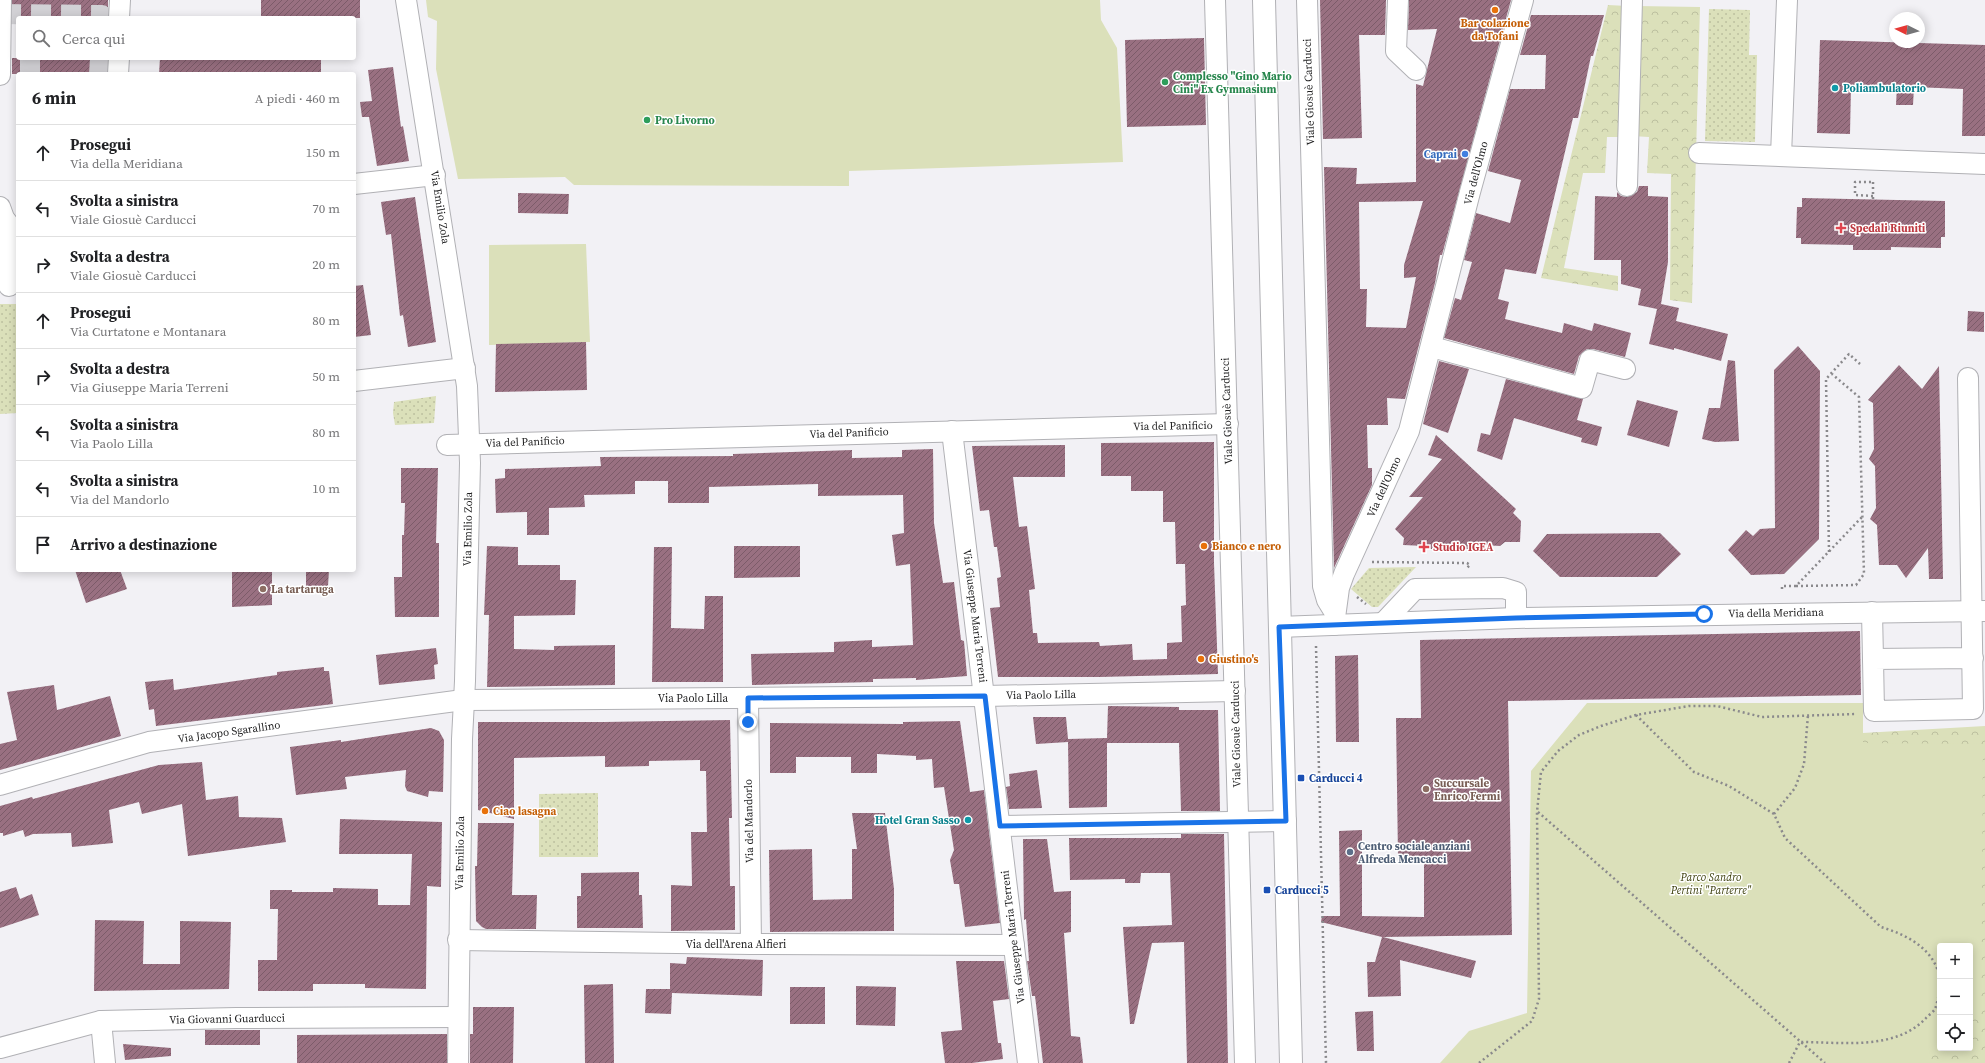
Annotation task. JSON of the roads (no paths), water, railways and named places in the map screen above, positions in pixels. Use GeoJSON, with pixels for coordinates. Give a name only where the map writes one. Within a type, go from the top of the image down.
{"type":"FeatureCollection","features":[{"type":"Feature","properties":{"kind":"main road"},"geometry":{"type":"LineString","coordinates":[[1264,0],[1291,1063]]}},
{"type":"Feature","properties":{"kind":"street"},"geometry":{"type":"LineString","coordinates":[[0,75],[1,0]]}},
{"type":"Feature","properties":{"kind":"street"},"geometry":{"type":"LineString","coordinates":[[119,16],[120,0]]}},
{"type":"Feature","properties":{"kind":"street","name":"Via Emilio Zola"},"geometry":{"type":"LineString","coordinates":[[406,0],[465,368],[470,448],[458,940],[458,1063]]}},
{"type":"Feature","properties":{"kind":"street","name":"Viale Giosuè Carducci"},"geometry":{"type":"LineString","coordinates":[[1215,0],[1238,821],[1234,955],[1245,1063]]}},
{"type":"Feature","properties":{"kind":"street","name":"Viale Giosuè Carducci"},"geometry":{"type":"LineString","coordinates":[[1307,0],[1322,586],[1326,600],[1328,621]]}},
{"type":"Feature","properties":{"kind":"street"},"geometry":{"type":"LineString","coordinates":[[1398,0],[1396,51],[1416,70]]}},
{"type":"Feature","properties":{"kind":"street","name":"Via dell'Olmo"},"geometry":{"type":"LineString","coordinates":[[1328,621],[1344,574],[1409,432],[1432,347],[1470,192],[1523,0]]}},
{"type":"Feature","properties":{"kind":"street"},"geometry":{"type":"LineString","coordinates":[[1627,186],[1632,0]]}},
{"type":"Feature","properties":{"kind":"street"},"geometry":{"type":"LineString","coordinates":[[1780,156],[1787,0]]}},
{"type":"Feature","properties":{"kind":"street"},"geometry":{"type":"LineString","coordinates":[[118,72],[119,60]]}},
{"type":"Feature","properties":{"kind":"street"},"geometry":{"type":"LineString","coordinates":[[1700,153],[1985,164]]}},
{"type":"Feature","properties":{"kind":"street"},"geometry":{"type":"LineString","coordinates":[[356,184],[435,175]]}},
{"type":"Feature","properties":{"kind":"street"},"geometry":{"type":"LineString","coordinates":[[0,207],[4,218],[14,226],[9,286]]}},
{"type":"Feature","properties":{"kind":"street"},"geometry":{"type":"LineString","coordinates":[[1432,347],[1582,388],[1590,360],[1625,369]]}},
{"type":"Feature","properties":{"kind":"street"},"geometry":{"type":"LineString","coordinates":[[356,380],[465,368]]}},
{"type":"Feature","properties":{"kind":"street"},"geometry":{"type":"LineString","coordinates":[[1872,618],[1874,711],[1973,709],[1973,631],[1979,611],[1968,378]]}},
{"type":"Feature","properties":{"kind":"street","name":"Via del Panificio"},"geometry":{"type":"LineString","coordinates":[[447,448],[952,431],[1228,424]]}},
{"type":"Feature","properties":{"kind":"street","name":"Via Giuseppe Maria Terreni"},"geometry":{"type":"LineString","coordinates":[[952,431],[1028,1063]]}},
{"type":"Feature","properties":{"kind":"street"},"geometry":{"type":"LineString","coordinates":[[1384,623],[1415,589],[1503,588],[1516,592],[1516,618]]}},
{"type":"Feature","properties":{"kind":"street","name":"Via della Meridiana"},"geometry":{"type":"LineString","coordinates":[[1279,627],[1328,621],[1384,623],[1516,618],[1872,618],[1979,611]]}},
{"type":"Feature","properties":{"kind":"street"},"geometry":{"type":"LineString","coordinates":[[1873,659],[1973,658]]}},
{"type":"Feature","properties":{"kind":"street","name":"Via Paolo Lilla"},"geometry":{"type":"LineString","coordinates":[[463,700],[985,696],[1235,691]]}},
{"type":"Feature","properties":{"kind":"street","name":"Via del Mandorlo"},"geometry":{"type":"LineString","coordinates":[[748,698],[751,944]]}},
{"type":"Feature","properties":{"kind":"street","name":"Via Jacopo Sgarallino"},"geometry":{"type":"LineString","coordinates":[[0,785],[149,742],[463,700]]}},
{"type":"Feature","properties":{"kind":"street"},"geometry":{"type":"LineString","coordinates":[[1000,826],[1286,821]]}},
{"type":"Feature","properties":{"kind":"street","name":"Via dell'Arena Alfieri"},"geometry":{"type":"LineString","coordinates":[[458,940],[751,944],[1014,944]]}},
{"type":"Feature","properties":{"kind":"street","name":"Via Giovanni Guarducci"},"geometry":{"type":"LineString","coordinates":[[0,1048],[90,1018],[236,1010],[457,1017]]}},
{"type":"Feature","properties":{"kind":"street"},"geometry":{"type":"LineString","coordinates":[[90,1018],[105,1063]]}},
{"type":"Feature","properties":{"kind":"tunnel"},"geometry":{"type":"LineString","coordinates":[[1,14],[102,16]]}},
{"type":"Feature","properties":{"kind":"tunnel"},"geometry":{"type":"LineString","coordinates":[[30,60],[30,72]]}},
{"type":"Feature","properties":{"kind":"tunnel"},"geometry":{"type":"LineString","coordinates":[[99,72],[100,60]]}},
{"type":"Feature","properties":{"kind":"place","name":"Bar colazione da Tofani"},"geometry":{"type":"Point","coordinates":[1495,10]}},
{"type":"Feature","properties":{"kind":"place","name":"Complesso \"Gino Mario Cini\" Ex Gymnasium"},"geometry":{"type":"Point","coordinates":[1165,82]}},
{"type":"Feature","properties":{"kind":"place","name":"Poliambulatorio"},"geometry":{"type":"Point","coordinates":[1835,88]}},
{"type":"Feature","properties":{"kind":"place","name":"Pro Livorno"},"geometry":{"type":"Point","coordinates":[647,120]}},
{"type":"Feature","properties":{"kind":"place","name":"Caprai"},"geometry":{"type":"Point","coordinates":[1465,154]}},
{"type":"Feature","properties":{"kind":"place","name":"Spedali Riuniti"},"geometry":{"type":"Point","coordinates":[1841,228]}},
{"type":"Feature","properties":{"kind":"place","name":"Bianco e nero"},"geometry":{"type":"Point","coordinates":[1204,546]}},
{"type":"Feature","properties":{"kind":"place","name":"Studio IGEA"},"geometry":{"type":"Point","coordinates":[1424,547]}},
{"type":"Feature","properties":{"kind":"place","name":"La tartaruga"},"geometry":{"type":"Point","coordinates":[263,589]}},
{"type":"Feature","properties":{"kind":"place","name":"Giustino's"},"geometry":{"type":"Point","coordinates":[1201,659]}},
{"type":"Feature","properties":{"kind":"place","name":"Carducci 4"},"geometry":{"type":"Point","coordinates":[1301,778]}},
{"type":"Feature","properties":{"kind":"place","name":"Succursale Enrico Fermi"},"geometry":{"type":"Point","coordinates":[1426,789]}},
{"type":"Feature","properties":{"kind":"place","name":"Ciao lasagna"},"geometry":{"type":"Point","coordinates":[485,811]}},
{"type":"Feature","properties":{"kind":"place","name":"Hotel Gran Sasso"},"geometry":{"type":"Point","coordinates":[968,820]}},
{"type":"Feature","properties":{"kind":"place","name":"Centro sociale anziani Alfreda Mencacci"},"geometry":{"type":"Point","coordinates":[1350,852]}},
{"type":"Feature","properties":{"kind":"place","name":"Carducci 5"},"geometry":{"type":"Point","coordinates":[1267,890]}},
{"type":"Feature","properties":{"kind":"park label","name":"Parco Sandro Pertini \"Parterre\""},"geometry":{"type":"Point","coordinates":[1711,883]}}]}
